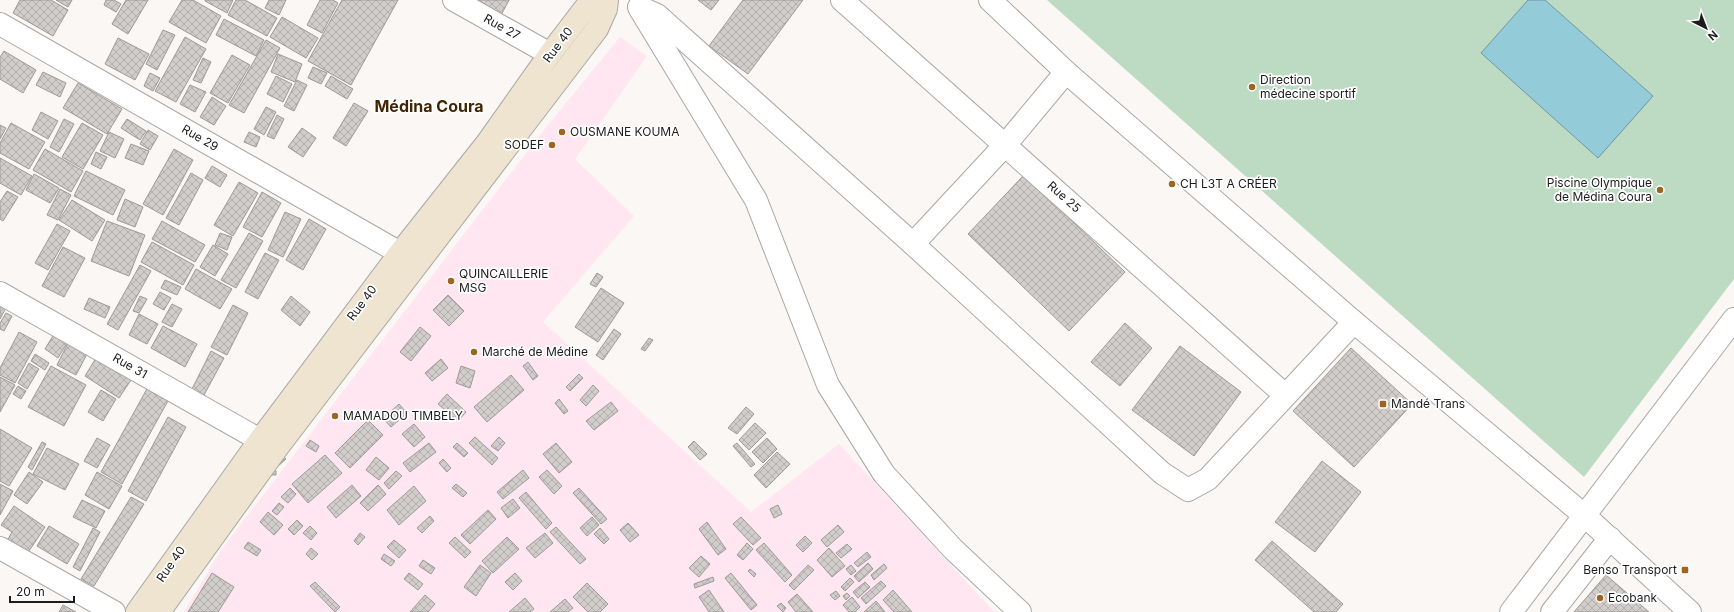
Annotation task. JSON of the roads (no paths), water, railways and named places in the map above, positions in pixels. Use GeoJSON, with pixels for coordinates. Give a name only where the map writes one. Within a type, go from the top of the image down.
{"type":"FeatureCollection","features":[{"type":"Feature","properties":{"kind":"main road","name":"Rue 40"},"geometry":{"type":"LineString","coordinates":[[137,612],[260,440],[400,253],[487,143],[550,54],[586,8],[595,0]]}},
{"type":"Feature","properties":{"kind":"main road","name":"Rue 40"},"geometry":{"type":"LineString","coordinates":[[159,612],[277,448],[597,29],[604,14],[607,0]]}},
{"type":"Feature","properties":{"kind":"street","name":"Rue 27"},"geometry":{"type":"LineString","coordinates":[[454,0],[550,54]]}},
{"type":"Feature","properties":{"kind":"street","name":"Rue 25"},"geometry":{"type":"LineString","coordinates":[[842,0],[1006,144],[1285,395]]}},
{"type":"Feature","properties":{"kind":"street"},"geometry":{"type":"LineString","coordinates":[[990,0],[1066,72],[1354,322],[1585,516],[1690,612]]}},
{"type":"Feature","properties":{"kind":"street"},"geometry":{"type":"LineString","coordinates":[[637,4],[657,15],[913,244],[1162,473],[1188,490],[1208,479],[1354,322]]}},
{"type":"Feature","properties":{"kind":"street"},"geometry":{"type":"LineString","coordinates":[[637,4],[756,200],[828,385],[884,474],[953,549],[1020,612]]}},
{"type":"Feature","properties":{"kind":"street","name":"Rue 29"},"geometry":{"type":"LineString","coordinates":[[0,24],[400,253]]}},
{"type":"Feature","properties":{"kind":"street"},"geometry":{"type":"LineString","coordinates":[[913,244],[1006,144],[1066,72]]}},
{"type":"Feature","properties":{"kind":"street","name":"Rue 31"},"geometry":{"type":"LineString","coordinates":[[0,292],[260,440]]}},
{"type":"Feature","properties":{"kind":"street"},"geometry":{"type":"LineString","coordinates":[[1511,612],[1734,319]]}},
{"type":"Feature","properties":{"kind":"street"},"geometry":{"type":"LineString","coordinates":[[1552,612],[1610,538]]}},
{"type":"Feature","properties":{"kind":"street"},"geometry":{"type":"LineString","coordinates":[[0,548],[114,612]]}},
{"type":"Feature","properties":{"kind":"water"},"geometry":{"type":"Polygon","coordinates":[[[1528,0],[1545,0],[1653,96],[1598,158],[1481,53],[1528,0]]]}},
{"type":"Feature","properties":{"kind":"place","name":"Direction médecine sportif"},"geometry":{"type":"Point","coordinates":[1252,87]}},
{"type":"Feature","properties":{"kind":"place","name":"OUSMANE KOUMA"},"geometry":{"type":"Point","coordinates":[562,132]}},
{"type":"Feature","properties":{"kind":"place","name":"SODEF"},"geometry":{"type":"Point","coordinates":[552,145]}},
{"type":"Feature","properties":{"kind":"place","name":"CH L3T A CRÉER"},"geometry":{"type":"Point","coordinates":[1172,184]}},
{"type":"Feature","properties":{"kind":"place","name":"Piscine Olympique de Médina Coura"},"geometry":{"type":"Point","coordinates":[1660,190]}},
{"type":"Feature","properties":{"kind":"place","name":"QUINCAILLERIE MSG"},"geometry":{"type":"Point","coordinates":[451,281]}},
{"type":"Feature","properties":{"kind":"place","name":"Marché de Médine"},"geometry":{"type":"Point","coordinates":[474,352]}},
{"type":"Feature","properties":{"kind":"place","name":"Mandé Trans"},"geometry":{"type":"Point","coordinates":[1383,404]}},
{"type":"Feature","properties":{"kind":"place","name":"MAMADOU TIMBELY"},"geometry":{"type":"Point","coordinates":[335,416]}},
{"type":"Feature","properties":{"kind":"place","name":"Benso Transport"},"geometry":{"type":"Point","coordinates":[1685,570]}},
{"type":"Feature","properties":{"kind":"place","name":"Ecobank"},"geometry":{"type":"Point","coordinates":[1600,598]}},
{"type":"Feature","properties":{"kind":"district","name":"Médina Coura"},"geometry":{"type":"Point","coordinates":[429,106]}}]}
